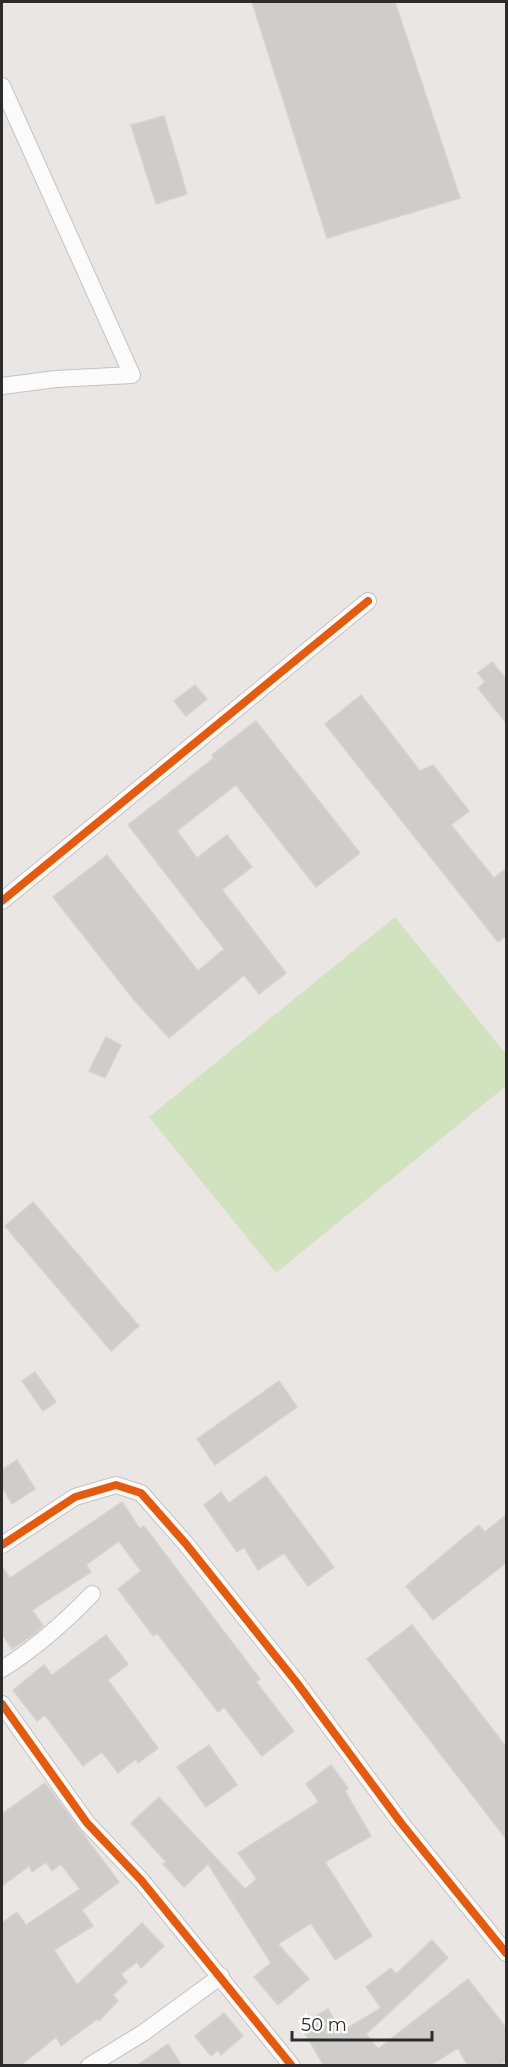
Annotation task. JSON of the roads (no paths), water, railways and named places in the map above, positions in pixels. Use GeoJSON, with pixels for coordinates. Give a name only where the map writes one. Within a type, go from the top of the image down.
{"type":"FeatureCollection","features":[{"type":"Feature","properties":{"kind":"street"},"geometry":{"type":"LineString","coordinates":[[2,86],[132,375],[56,379],[2,386]]}},
{"type":"Feature","properties":{"kind":"street"},"geometry":{"type":"LineString","coordinates":[[2,901],[368,601]]}},
{"type":"Feature","properties":{"kind":"street"},"geometry":{"type":"LineString","coordinates":[[2,1545],[75,1497],[116,1485],[141,1493],[223,1590],[297,1683],[401,1823],[507,1953]]}},
{"type":"Feature","properties":{"kind":"street"},"geometry":{"type":"LineString","coordinates":[[2,1670],[63,1624],[92,1594]]}},
{"type":"Feature","properties":{"kind":"street"},"geometry":{"type":"LineString","coordinates":[[2,1704],[87,1822],[141,1880],[292,2066]]}},
{"type":"Feature","properties":{"kind":"street"},"geometry":{"type":"LineString","coordinates":[[88,2066],[143,2033],[221,1976]]}}]}
